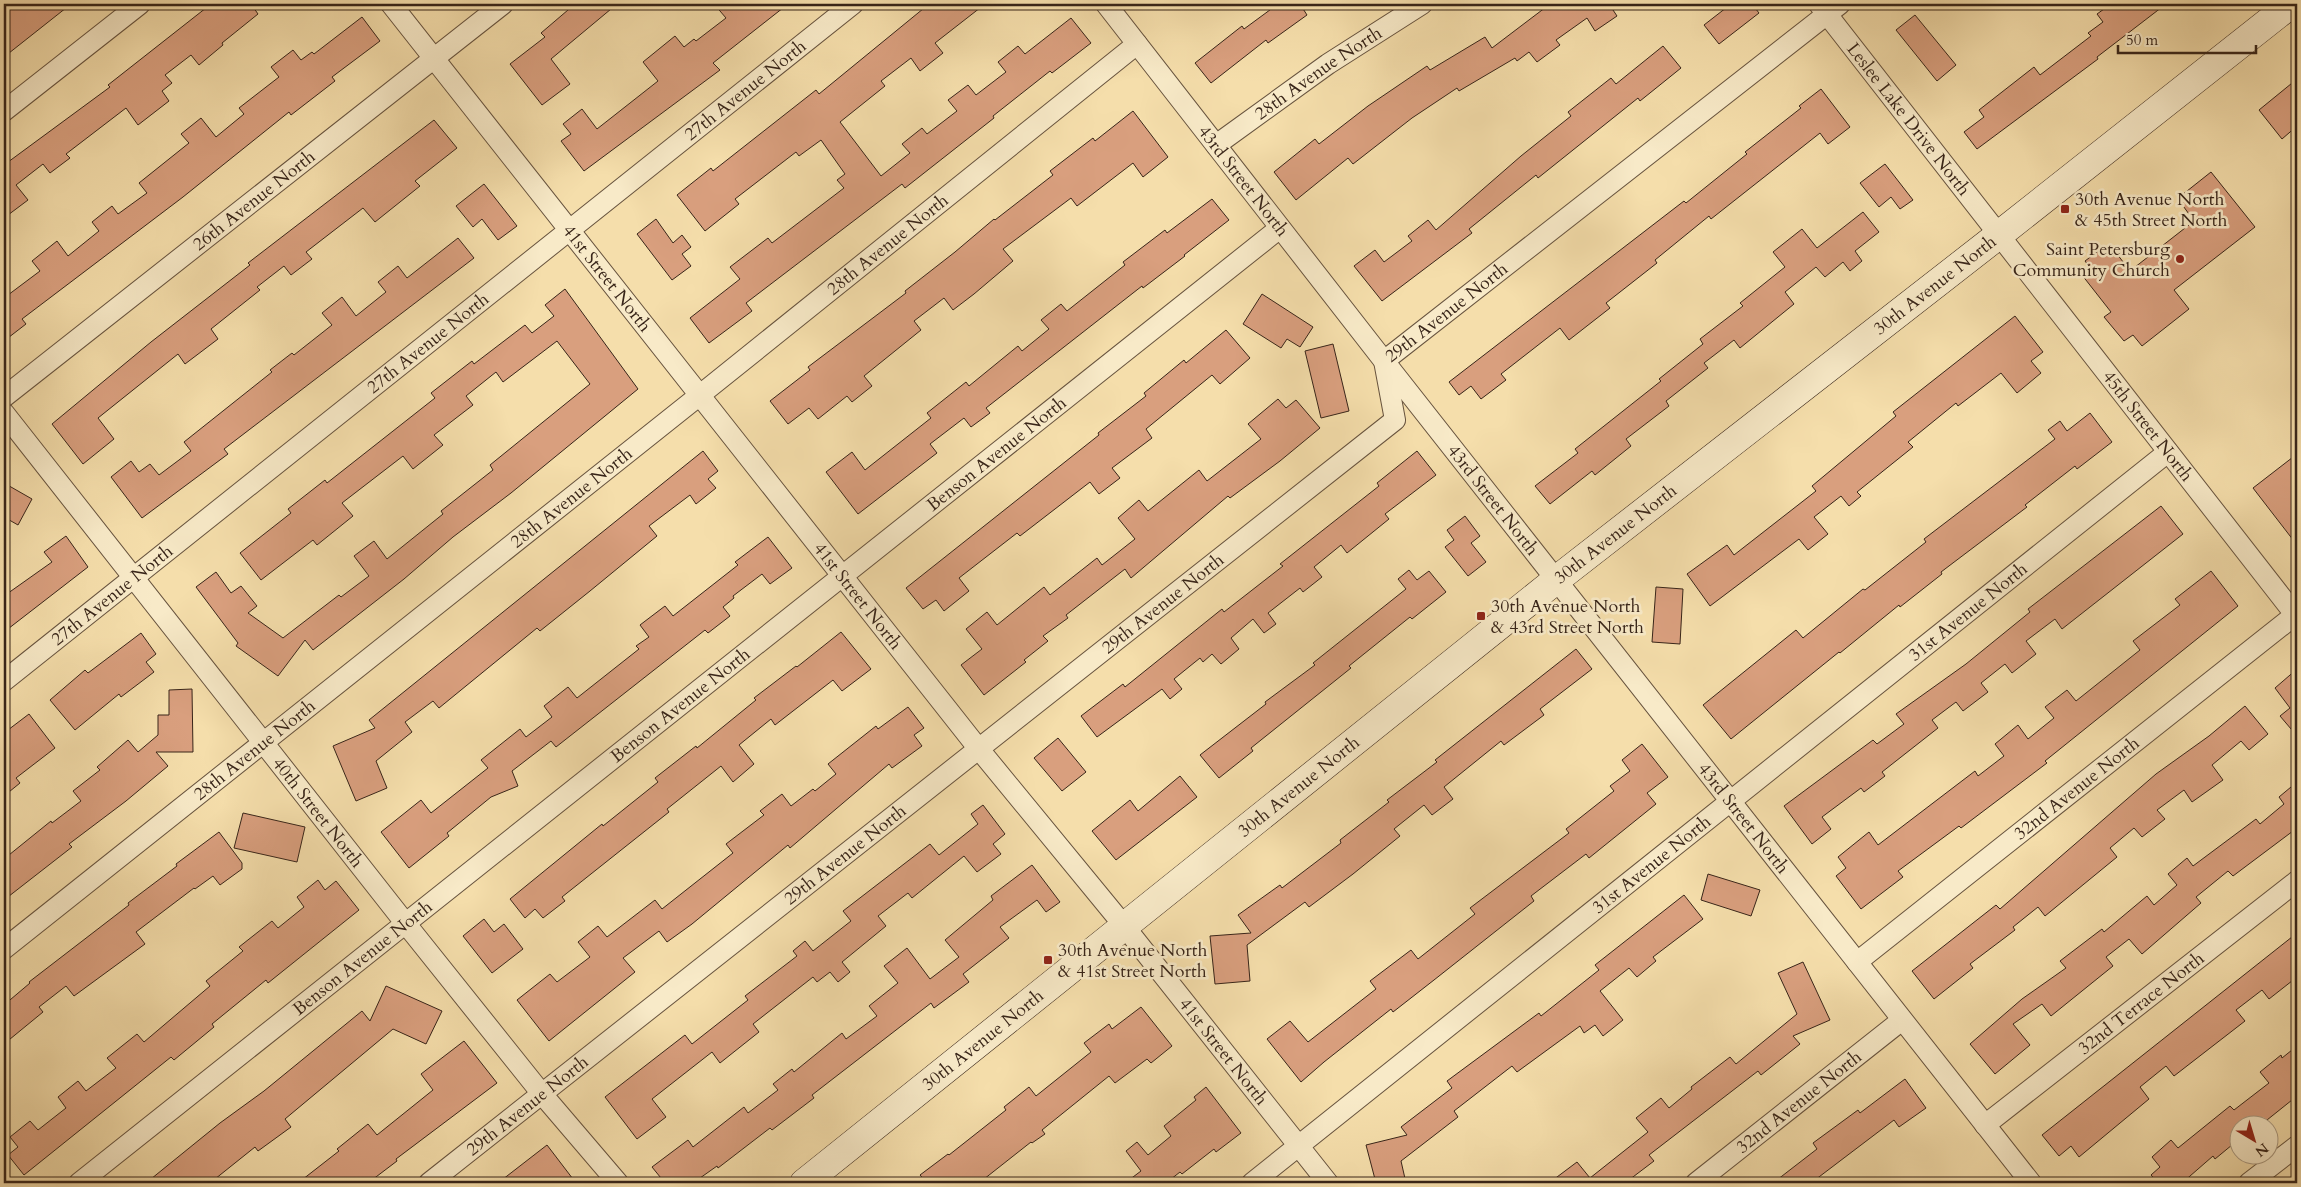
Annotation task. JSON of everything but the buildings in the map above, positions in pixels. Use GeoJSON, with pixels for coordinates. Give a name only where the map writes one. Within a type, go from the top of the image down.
{"type":"FeatureCollection","features":[{"type":"Feature","properties":{"kind":"street"},"geometry":{"type":"LineString","coordinates":[[4,111],[140,4]]}},
{"type":"Feature","properties":{"kind":"street","name":"41st Street North"},"geometry":{"type":"LineString","coordinates":[[391,4],[978,748],[1125,927],[1328,1183]]}},
{"type":"Feature","properties":{"kind":"street","name":"26th Avenue North"},"geometry":{"type":"LineString","coordinates":[[4,397],[503,4]]}},
{"type":"Feature","properties":{"kind":"street","name":"27th Avenue North"},"geometry":{"type":"LineString","coordinates":[[4,681],[852,4]]}},
{"type":"Feature","properties":{"kind":"street","name":"43rd Street North"},"geometry":{"type":"LineString","coordinates":[[1106,4],[1384,361],[2031,1183]]}},
{"type":"Feature","properties":{"kind":"street","name":"28th Avenue North"},"geometry":{"type":"LineString","coordinates":[[1216,145],[1328,64],[1422,4]]}},
{"type":"Feature","properties":{"kind":"street","name":"30th Avenue North"},"geometry":{"type":"LineString","coordinates":[[804,1183],[1556,580],[2000,234],[2291,4]]}},
{"type":"Feature","properties":{"kind":"street","name":"Leslee Lake Drive North"},"geometry":{"type":"LineString","coordinates":[[1829,7],[2000,234]]}},
{"type":"Feature","properties":{"kind":"street","name":"29th Avenue North"},"geometry":{"type":"LineString","coordinates":[[430,1183],[1395,420],[1384,361],[1829,7]]}},
{"type":"Feature","properties":{"kind":"street","name":"28th Avenue North"},"geometry":{"type":"LineString","coordinates":[[4,949],[700,395],[1137,44]]}},
{"type":"Feature","properties":{"kind":"street","name":"Benson Avenue North"},"geometry":{"type":"LineString","coordinates":[[79,1183],[1280,228]]}},
{"type":"Feature","properties":{"kind":"street","name":"45th Street North"},"geometry":{"type":"LineString","coordinates":[[2000,234],[2296,616]]}},
{"type":"Feature","properties":{"kind":"street","name":"40th Street North"},"geometry":{"type":"LineString","coordinates":[[4,413],[406,924],[542,1094],[618,1183]]}},
{"type":"Feature","properties":{"kind":"street","name":"31st Avenue North"},"geometry":{"type":"LineString","coordinates":[[1252,1183],[2168,452]]}},
{"type":"Feature","properties":{"kind":"street","name":"32nd Avenue North"},"geometry":{"type":"LineString","coordinates":[[1857,962],[2296,616]]}},
{"type":"Feature","properties":{"kind":"street","name":"32nd Terrace North"},"geometry":{"type":"LineString","coordinates":[[1985,1125],[2297,881]]}},
{"type":"Feature","properties":{"kind":"street","name":"32nd Avenue North"},"geometry":{"type":"LineString","coordinates":[[1696,1183],[1902,1020]]}},
{"type":"Feature","properties":{"kind":"street"},"geometry":{"type":"LineString","coordinates":[[2249,1183],[2297,1146]]}},
{"type":"Feature","properties":{"kind":"place","name":"30th Avenue North & 45th Street North"},"geometry":{"type":"Point","coordinates":[2065,209]}},
{"type":"Feature","properties":{"kind":"place","name":"Saint Petersburg Community Church"},"geometry":{"type":"Point","coordinates":[2180,259]}},
{"type":"Feature","properties":{"kind":"place","name":"30th Avenue North & 43rd Street North"},"geometry":{"type":"Point","coordinates":[1481,616]}},
{"type":"Feature","properties":{"kind":"place","name":"30th Avenue North & 41st Street North"},"geometry":{"type":"Point","coordinates":[1048,960]}}]}
